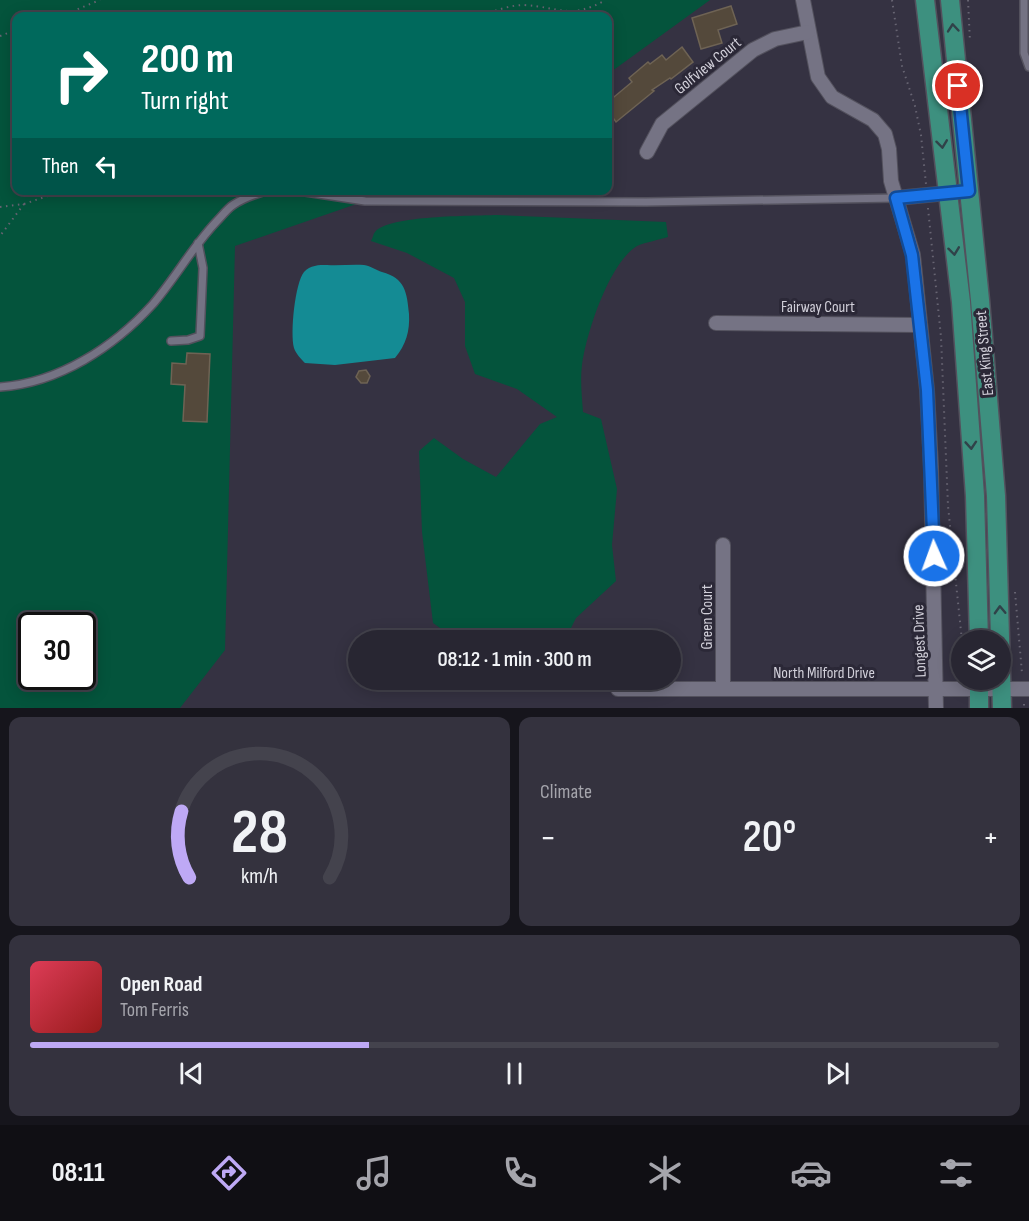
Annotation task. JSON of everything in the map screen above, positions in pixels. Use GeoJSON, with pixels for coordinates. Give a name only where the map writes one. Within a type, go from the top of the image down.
{"type":"FeatureCollection","features":[{"type":"Feature","properties":{"kind":"main road","name":"East King Street"},"geometry":{"type":"LineString","coordinates":[[925,0],[961,302],[975,496],[979,630]]}},
{"type":"Feature","properties":{"kind":"main road","name":"East King Street"},"geometry":{"type":"LineString","coordinates":[[950,0],[980,300],[996,496],[1001,630]]}},
{"type":"Feature","properties":{"kind":"main road"},"geometry":{"type":"LineString","coordinates":[[979,690],[979,708]]}},
{"type":"Feature","properties":{"kind":"main road","name":"East King Street"},"geometry":{"type":"LineString","coordinates":[[1002,708],[1003,690]]}},
{"type":"Feature","properties":{"kind":"street","name":"Longest Drive"},"geometry":{"type":"LineString","coordinates":[[802,0],[821,82],[832,97],[873,120],[885,134],[889,149],[891,181],[912,255],[927,390],[931,456],[936,708]]}},
{"type":"Feature","properties":{"kind":"street","name":"Golfview Court"},"geometry":{"type":"LineString","coordinates":[[647,152],[663,124],[753,50],[775,39],[808,32]]}},
{"type":"Feature","properties":{"kind":"street"},"geometry":{"type":"LineString","coordinates":[[896,198],[969,191]]}},
{"type":"Feature","properties":{"kind":"street","name":"Fairway Court"},"geometry":{"type":"LineString","coordinates":[[716,323],[920,325]]}},
{"type":"Feature","properties":{"kind":"street","name":"Green Court"},"geometry":{"type":"LineString","coordinates":[[723,545],[723,688]]}},
{"type":"Feature","properties":{"kind":"street","name":"North Milford Drive"},"geometry":{"type":"LineString","coordinates":[[681,688],[937,690],[951,688]]}},
{"type":"Feature","properties":{"kind":"street","name":"North Milford Drive"},"geometry":{"type":"LineString","coordinates":[[1011,689],[1029,689]]}},
{"type":"Feature","properties":{"kind":"lane"},"geometry":{"type":"LineString","coordinates":[[1024,0],[1024,53],[1029,67]]}},
{"type":"Feature","properties":{"kind":"lane"},"geometry":{"type":"LineString","coordinates":[[0,387],[33,382],[75,366],[113,341],[152,304],[198,243],[232,205],[253,195]]}},
{"type":"Feature","properties":{"kind":"lane"},"geometry":{"type":"LineString","coordinates":[[325,195],[365,201],[646,202],[896,198]]}},
{"type":"Feature","properties":{"kind":"lane"},"geometry":{"type":"LineString","coordinates":[[171,340],[188,340],[200,336],[203,268],[198,243]]}},
{"type":"Feature","properties":{"kind":"path"},"geometry":{"type":"LineString","coordinates":[[71,12],[100,0]]}},
{"type":"Feature","properties":{"kind":"path"},"geometry":{"type":"LineString","coordinates":[[492,12],[523,5],[574,12],[590,8],[606,0]]}},
{"type":"Feature","properties":{"kind":"path"},"geometry":{"type":"LineString","coordinates":[[892,0],[902,66],[915,105],[921,135],[941,337],[948,506],[961,630]]}},
{"type":"Feature","properties":{"kind":"path"},"geometry":{"type":"LineString","coordinates":[[0,207],[24,204],[50,195]]}},
{"type":"Feature","properties":{"kind":"path"},"geometry":{"type":"LineString","coordinates":[[0,236],[24,204]]}},
{"type":"Feature","properties":{"kind":"green space"},"geometry":{"type":"Polygon","coordinates":[[[0,0],[710,0],[612,71],[612,12],[12,12],[12,195],[382,195],[235,246],[225,650],[180,708],[0,708],[0,0]]]}},
{"type":"Feature","properties":{"kind":"green space"},"geometry":{"type":"Polygon","coordinates":[[[496,215],[666,222],[668,237],[637,246],[617,267],[600,300],[584,352],[581,377],[583,412],[601,419],[617,489],[612,545],[616,581],[576,618],[570,630],[443,630],[433,623],[422,532],[419,451],[434,438],[463,459],[496,477],[540,424],[557,417],[517,389],[475,374],[465,346],[465,302],[454,278],[407,253],[371,241],[375,232],[383,226],[413,219],[496,215]]]}},
{"type":"Feature","properties":{"kind":"water"},"geometry":{"type":"Polygon","coordinates":[[[318,265],[359,265],[396,278],[403,287],[409,314],[405,343],[395,358],[335,365],[305,363],[297,354],[293,341],[296,297],[304,272],[318,265]]]}},
{"type":"Feature","properties":{"kind":"building"},"geometry":{"type":"Polygon","coordinates":[[[731,6],[737,24],[718,30],[722,43],[701,49],[692,18],[731,6]]]}},
{"type":"Feature","properties":{"kind":"building"},"geometry":{"type":"Polygon","coordinates":[[[682,47],[693,62],[652,90],[654,91],[616,122],[612,116],[612,94],[614,97],[632,82],[629,78],[648,62],[650,64],[662,55],[666,60],[682,47]]]}},
{"type":"Feature","properties":{"kind":"building"},"geometry":{"type":"Polygon","coordinates":[[[187,353],[210,354],[207,422],[183,421],[185,385],[171,384],[172,363],[186,364],[187,353]]]}},
{"type":"Feature","properties":{"kind":"building"},"geometry":{"type":"Polygon","coordinates":[[[366,370],[370,376],[367,383],[361,383],[356,377],[359,371],[366,370]]]}},
{"type":"Feature","properties":{"kind":"route"},"geometry":{"type":"LineString","coordinates":[[934,556],[927,390],[910,242],[896,198],[969,191],[958,86]]}}]}
